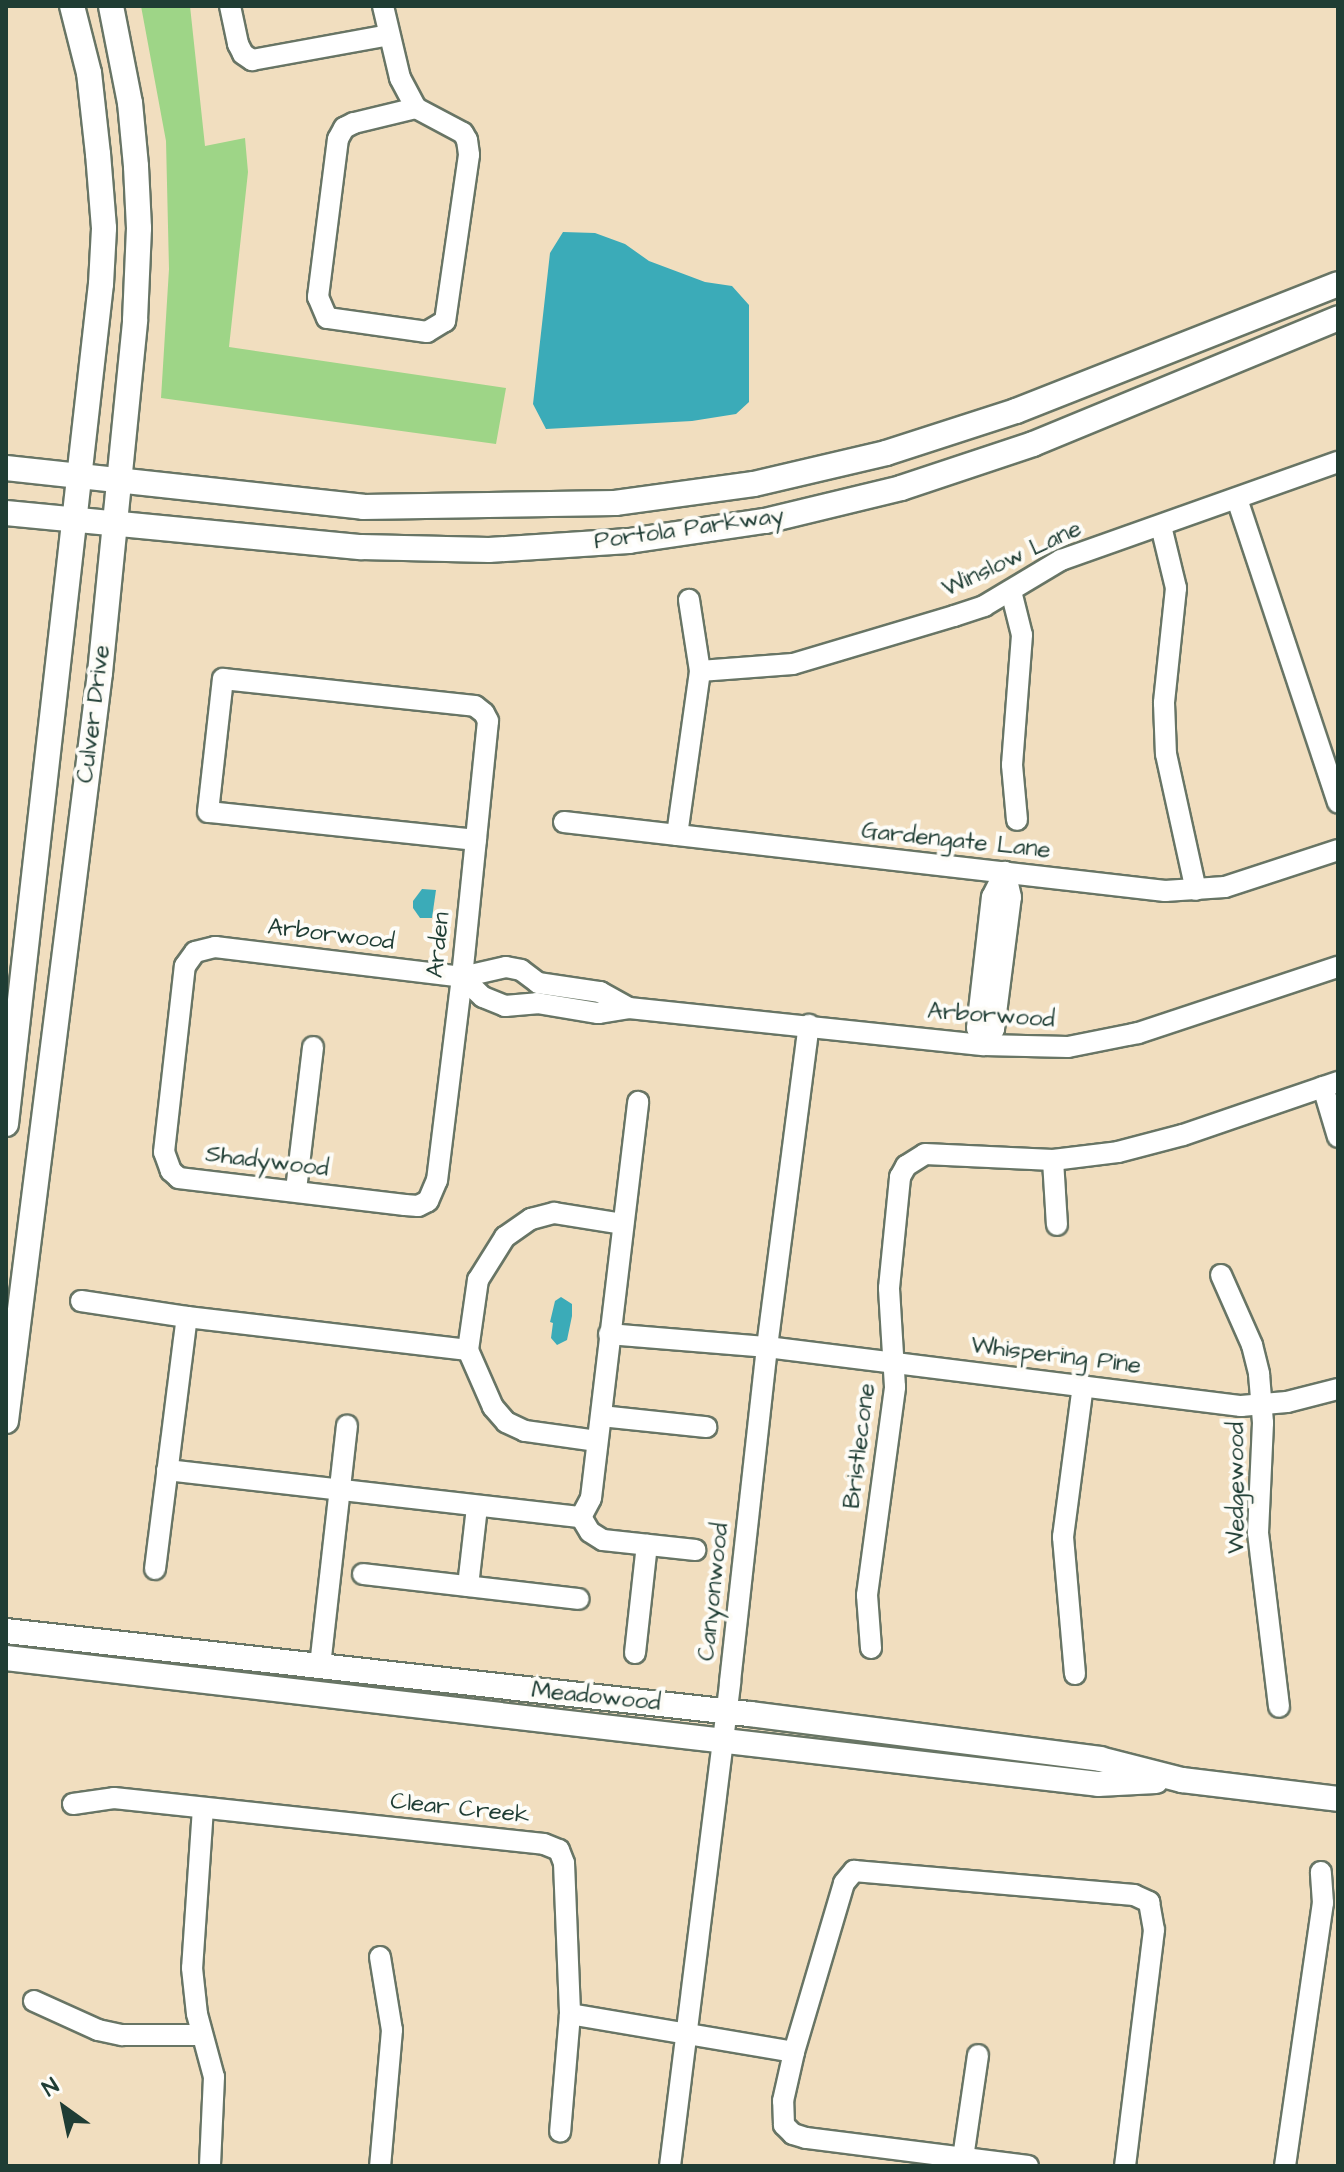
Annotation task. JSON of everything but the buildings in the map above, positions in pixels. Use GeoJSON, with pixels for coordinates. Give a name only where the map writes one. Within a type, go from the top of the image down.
{"type":"FeatureCollection","features":[{"type":"Feature","properties":{"kind":"main road","name":"Culver Drive"},"geometry":{"type":"LineString","coordinates":[[6,1124],[97,337],[104,228],[89,73],[72,6]]}},
{"type":"Feature","properties":{"kind":"main road","name":"Culver Drive"},"geometry":{"type":"LineString","coordinates":[[6,1421],[100,673],[135,320],[139,228],[130,103],[111,6]]}},
{"type":"Feature","properties":{"kind":"main road","name":"Portola Parkway"},"geometry":{"type":"LineString","coordinates":[[6,468],[363,507],[615,503],[754,484],[886,453],[1016,411],[1338,284]]}},
{"type":"Feature","properties":{"kind":"main road","name":"Portola Parkway"},"geometry":{"type":"LineString","coordinates":[[6,513],[361,547],[489,550],[629,541],[765,521],[901,488],[1033,444],[1338,318]]}},
{"type":"Feature","properties":{"kind":"main road","name":"Meadowood"},"geometry":{"type":"LineString","coordinates":[[6,1631],[726,1711],[1100,1759],[1182,1780],[1338,1799]]}},
{"type":"Feature","properties":{"kind":"main road","name":"Meadowood"},"geometry":{"type":"LineString","coordinates":[[6,1658],[1098,1784],[1182,1780]]}},
{"type":"Feature","properties":{"kind":"street"},"geometry":{"type":"LineString","coordinates":[[230,6],[238,44],[243,54],[252,60],[389,35]]}},
{"type":"Feature","properties":{"kind":"street"},"geometry":{"type":"LineString","coordinates":[[383,6],[400,78],[416,108],[463,133],[469,155],[448,310],[445,321],[437,329],[427,332],[327,318],[318,297],[338,139],[344,128],[354,123],[416,108]]}},
{"type":"Feature","properties":{"kind":"street","name":"Winslow Lane"},"geometry":{"type":"LineString","coordinates":[[700,671],[745,670],[837,653],[954,616],[1011,591],[1061,560],[1338,462]]}},
{"type":"Feature","properties":{"kind":"street"},"geometry":{"type":"LineString","coordinates":[[1237,499],[1338,803]]}},
{"type":"Feature","properties":{"kind":"street"},"geometry":{"type":"LineString","coordinates":[[1161,526],[1176,588],[1164,703],[1166,754],[1196,890]]}},
{"type":"Feature","properties":{"kind":"street"},"geometry":{"type":"LineString","coordinates":[[1011,591],[1022,635],[1012,765],[1017,820]]}},
{"type":"Feature","properties":{"kind":"street"},"geometry":{"type":"LineString","coordinates":[[677,835],[700,671],[689,600]]}},
{"type":"Feature","properties":{"kind":"street","name":"Arden"},"geometry":{"type":"LineString","coordinates":[[434,1193],[462,977],[476,840],[488,721],[475,706],[223,679],[208,812],[476,840]]}},
{"type":"Feature","properties":{"kind":"street","name":"Gardengate Lane"},"geometry":{"type":"LineString","coordinates":[[564,822],[1165,891],[1225,887],[1338,850]]}},
{"type":"Feature","properties":{"kind":"street"},"geometry":{"type":"LineString","coordinates":[[984,1045],[994,1029],[1011,897],[1005,872]]}},
{"type":"Feature","properties":{"kind":"street","name":"Arborwood"},"geometry":{"type":"LineString","coordinates":[[195,952],[215,947],[462,977],[506,967],[516,968],[531,981],[600,992],[629,1008]]}},
{"type":"Feature","properties":{"kind":"street","name":"Shadywood"},"geometry":{"type":"LineString","coordinates":[[195,952],[185,966],[166,1164],[179,1178],[418,1206],[434,1193]]}},
{"type":"Feature","properties":{"kind":"street","name":"Arborwood"},"geometry":{"type":"LineString","coordinates":[[462,977],[483,997],[505,1006],[537,1003],[598,1013],[629,1008],[984,1045],[1068,1047],[1138,1033],[1338,967]]}},
{"type":"Feature","properties":{"kind":"street","name":"Canyonwood"},"geometry":{"type":"LineString","coordinates":[[670,2166],[767,1347],[809,1025]]}},
{"type":"Feature","properties":{"kind":"street"},"geometry":{"type":"LineString","coordinates":[[296,1190],[313,1047]]}},
{"type":"Feature","properties":{"kind":"street"},"geometry":{"type":"LineString","coordinates":[[1057,1225],[1053,1160],[1118,1152],[1183,1135],[1330,1085],[1338,1137]]}},
{"type":"Feature","properties":{"kind":"street"},"geometry":{"type":"LineString","coordinates":[[581,1517],[591,1498],[638,1102]]}},
{"type":"Feature","properties":{"kind":"street","name":"Bristlecone"},"geometry":{"type":"LineString","coordinates":[[871,1648],[867,1595],[895,1387],[889,1288],[900,1177],[915,1159],[925,1154],[1053,1160]]}},
{"type":"Feature","properties":{"kind":"street"},"geometry":{"type":"LineString","coordinates":[[597,1441],[525,1431],[506,1422],[493,1407],[468,1350],[478,1280],[505,1237],[531,1219],[554,1213],[623,1224]]}},
{"type":"Feature","properties":{"kind":"street","name":"Wedgewood"},"geometry":{"type":"LineString","coordinates":[[1221,1275],[1252,1345],[1263,1405],[1258,1533],[1279,1707]]}},
{"type":"Feature","properties":{"kind":"street"},"geometry":{"type":"LineString","coordinates":[[81,1301],[187,1317],[468,1350]]}},
{"type":"Feature","properties":{"kind":"street"},"geometry":{"type":"LineString","coordinates":[[155,1569],[187,1317]]}},
{"type":"Feature","properties":{"kind":"street","name":"Whispering Pine"},"geometry":{"type":"LineString","coordinates":[[609,1334],[767,1347],[1241,1406],[1263,1405],[1338,1389]]}},
{"type":"Feature","properties":{"kind":"street"},"geometry":{"type":"LineString","coordinates":[[1075,1674],[1063,1537],[1083,1385]]}},
{"type":"Feature","properties":{"kind":"street"},"geometry":{"type":"LineString","coordinates":[[601,1416],[706,1427]]}},
{"type":"Feature","properties":{"kind":"street"},"geometry":{"type":"LineString","coordinates":[[320,1666],[347,1426]]}},
{"type":"Feature","properties":{"kind":"street"},"geometry":{"type":"LineString","coordinates":[[167,1470],[581,1517]]}},
{"type":"Feature","properties":{"kind":"street"},"geometry":{"type":"LineString","coordinates":[[468,1586],[477,1507]]}},
{"type":"Feature","properties":{"kind":"street"},"geometry":{"type":"LineString","coordinates":[[581,1517],[590,1532],[603,1540],[695,1550]]}},
{"type":"Feature","properties":{"kind":"street"},"geometry":{"type":"LineString","coordinates":[[635,1653],[647,1545]]}},
{"type":"Feature","properties":{"kind":"street"},"geometry":{"type":"LineString","coordinates":[[363,1574],[579,1599]]}},
{"type":"Feature","properties":{"kind":"street","name":"Clear Creek"},"geometry":{"type":"LineString","coordinates":[[73,1804],[114,1798],[544,1844],[559,1850],[564,1863],[570,2014],[560,2132]]}},
{"type":"Feature","properties":{"kind":"street"},"geometry":{"type":"LineString","coordinates":[[203,1808],[192,1944],[197,2014],[214,2077],[215,2127],[210,2166]]}},
{"type":"Feature","properties":{"kind":"street"},"geometry":{"type":"LineString","coordinates":[[1028,2166],[806,2138],[793,2134],[784,2125],[783,2101],[794,2052],[844,1883],[854,1871],[1134,1895],[1149,1902],[1153,1908],[1154,1930],[1125,2166]]}},
{"type":"Feature","properties":{"kind":"street"},"geometry":{"type":"LineString","coordinates":[[1285,2166],[1323,1903],[1321,1872]]}},
{"type":"Feature","properties":{"kind":"street"},"geometry":{"type":"LineString","coordinates":[[380,1957],[392,2030],[380,2166]]}},
{"type":"Feature","properties":{"kind":"street"},"geometry":{"type":"LineString","coordinates":[[34,2001],[98,2030],[122,2035],[202,2035]]}},
{"type":"Feature","properties":{"kind":"street"},"geometry":{"type":"LineString","coordinates":[[570,2014],[794,2052]]}},
{"type":"Feature","properties":{"kind":"street"},"geometry":{"type":"LineString","coordinates":[[963,2158],[978,2055]]}},
{"type":"Feature","properties":{"kind":"green space"},"geometry":{"type":"Polygon","coordinates":[[[141,6],[190,6],[205,146],[245,138],[248,172],[229,347],[506,388],[496,444],[161,398],[169,269],[166,141],[141,6]]]}},
{"type":"Feature","properties":{"kind":"water"},"geometry":{"type":"Polygon","coordinates":[[[563,232],[595,233],[625,244],[649,261],[705,282],[732,286],[749,305],[749,402],[736,414],[692,421],[546,429],[533,404],[550,253],[563,232]]]}},
{"type":"Feature","properties":{"kind":"water"},"geometry":{"type":"Polygon","coordinates":[[[422,889],[436,890],[432,918],[420,918],[413,908],[413,901],[422,889]]]}},
{"type":"Feature","properties":{"kind":"water"},"geometry":{"type":"Polygon","coordinates":[[[561,1297],[572,1304],[572,1316],[567,1340],[557,1345],[551,1338],[553,1323],[550,1322],[555,1301],[561,1297]]]}}]}
